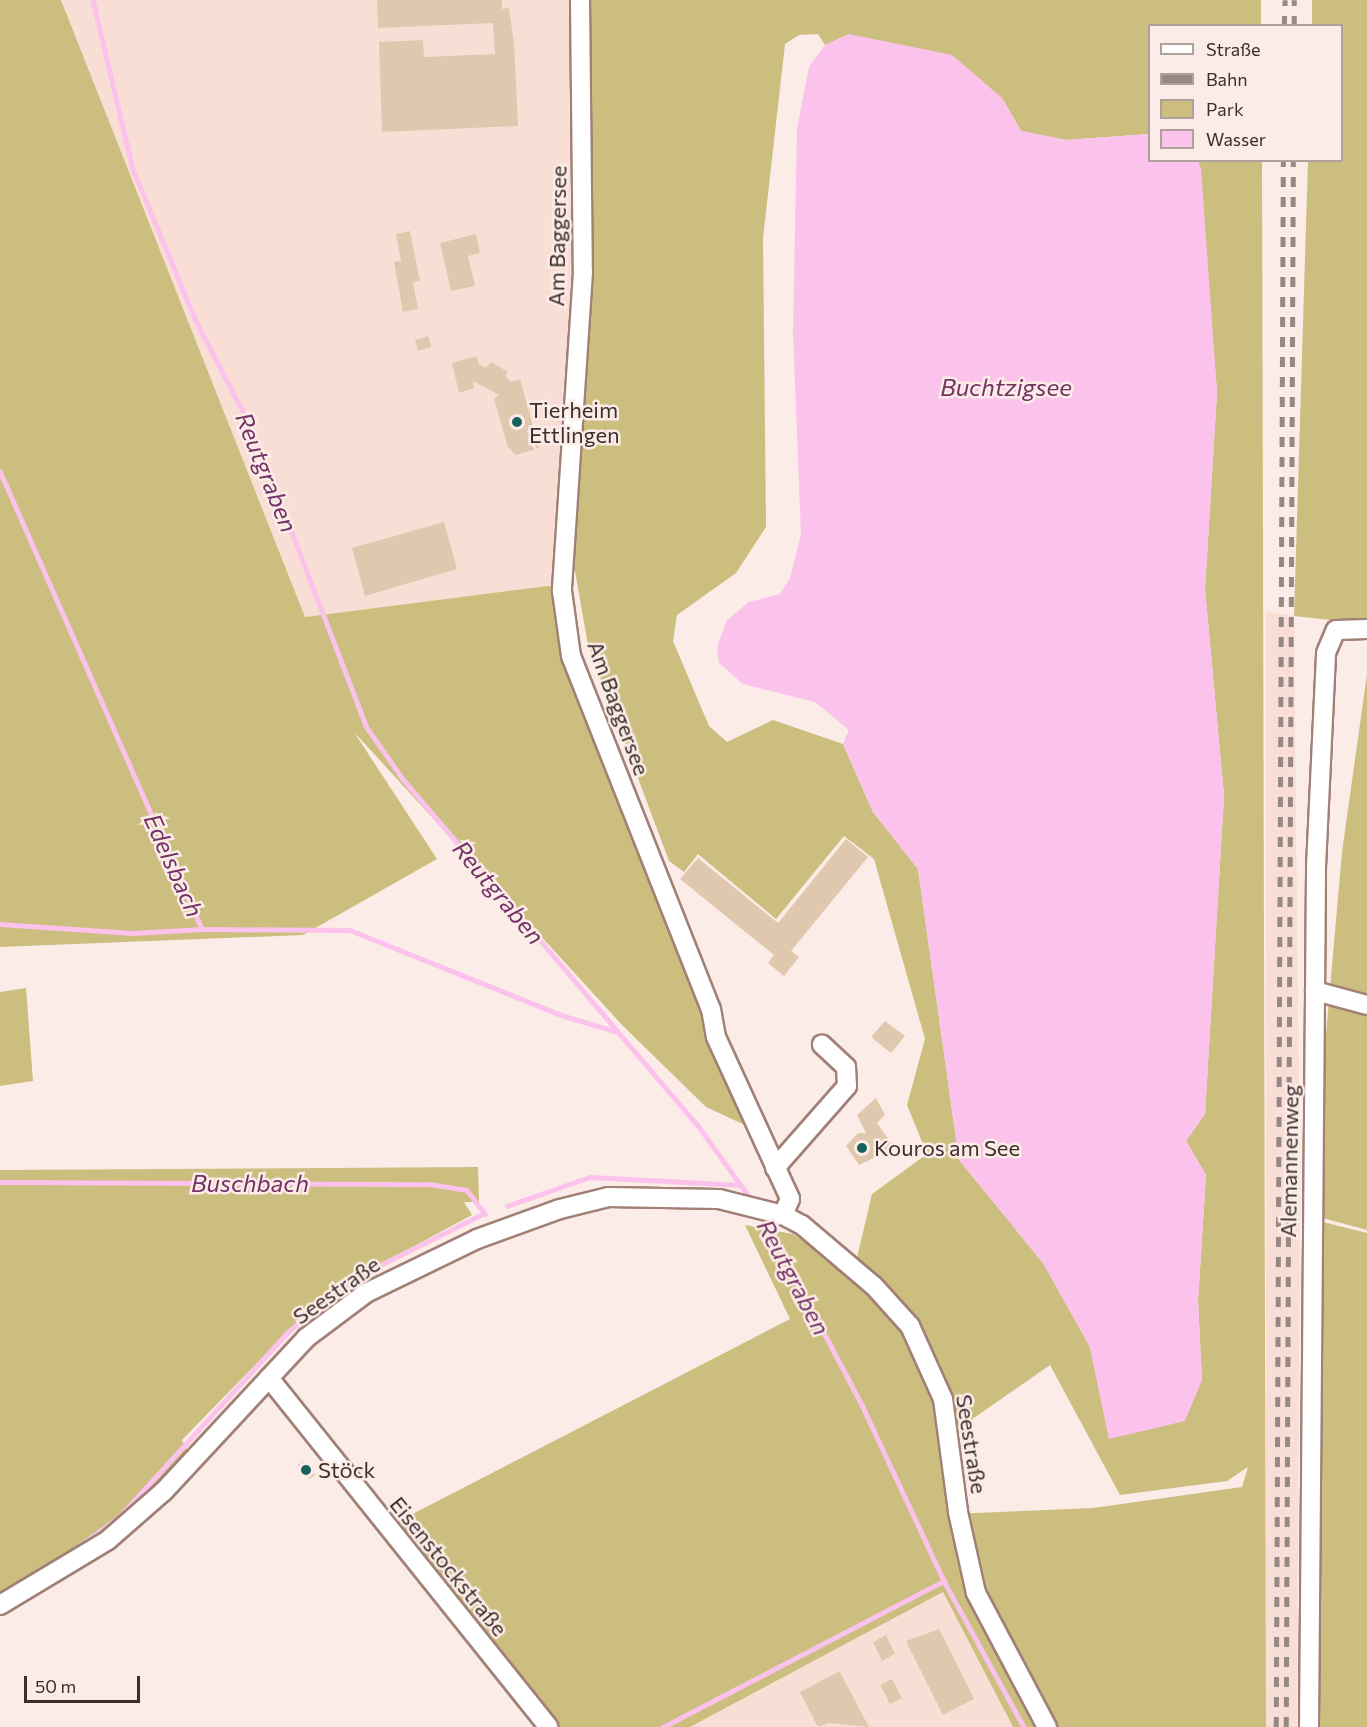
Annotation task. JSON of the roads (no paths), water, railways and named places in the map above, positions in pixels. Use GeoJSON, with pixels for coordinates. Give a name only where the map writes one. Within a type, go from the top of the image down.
{"type":"FeatureCollection","features":[{"type":"Feature","properties":{"kind":"street","name":"Am Baggersee"},"geometry":{"type":"LineString","coordinates":[[580,0],[583,272],[562,567],[571,656],[754,1121],[775,1168]]}},
{"type":"Feature","properties":{"kind":"street","name":"Alemannenweg"},"geometry":{"type":"LineString","coordinates":[[1310,1727],[1315,991],[1326,653],[1336,630],[1367,629]]}},
{"type":"Feature","properties":{"kind":"street"},"geometry":{"type":"LineString","coordinates":[[1315,991],[1367,1005]]}},
{"type":"Feature","properties":{"kind":"street"},"geometry":{"type":"LineString","coordinates":[[777,1213],[790,1199],[775,1168],[847,1086],[846,1067],[822,1045]]}},
{"type":"Feature","properties":{"kind":"street","name":"Seestraße"},"geometry":{"type":"LineString","coordinates":[[0,1605],[108,1540],[164,1491],[306,1338],[366,1293],[477,1239],[560,1209],[608,1197],[663,1194],[747,1204],[777,1213],[874,1286],[910,1326],[943,1399],[958,1505],[976,1593],[1047,1727]]}},
{"type":"Feature","properties":{"kind":"street","name":"Eisenstockstraße"},"geometry":{"type":"LineString","coordinates":[[269,1378],[549,1727]]}},
{"type":"Feature","properties":{"kind":"water","name":"Buchtzigsee"},"geometry":{"type":"Polygon","coordinates":[[[849,34],[952,55],[1002,98],[1021,131],[1066,140],[1148,134],[1148,162],[1198,162],[1201,168],[1217,392],[1205,589],[1224,796],[1205,1114],[1186,1141],[1206,1175],[1198,1301],[1202,1380],[1185,1421],[1109,1439],[1090,1347],[1043,1263],[959,1160],[918,869],[873,812],[843,744],[849,730],[815,702],[743,684],[719,663],[717,647],[727,620],[749,602],[780,594],[790,578],[801,535],[793,333],[797,129],[809,67],[825,45],[849,34]]]}},
{"type":"Feature","properties":{"kind":"waterway","name":"Reutgraben"},"geometry":{"type":"LineString","coordinates":[[93,0],[133,169],[195,319],[253,431],[366,726],[403,779],[697,1124],[753,1202]]}},
{"type":"Feature","properties":{"kind":"waterway","name":"Edelsbach"},"geometry":{"type":"LineString","coordinates":[[0,471],[202,929],[350,930],[561,1015],[615,1031]]}},
{"type":"Feature","properties":{"kind":"waterway"},"geometry":{"type":"LineString","coordinates":[[0,924],[133,933],[202,929]]}},
{"type":"Feature","properties":{"kind":"waterway","name":"Buschbach"},"geometry":{"type":"LineString","coordinates":[[507,1206],[590,1177],[741,1185]]}},
{"type":"Feature","properties":{"kind":"waterway","name":"Buschbach"},"geometry":{"type":"LineString","coordinates":[[0,1182],[429,1184],[467,1190],[485,1214]]}},
{"type":"Feature","properties":{"kind":"waterway"},"geometry":{"type":"LineString","coordinates":[[72,1551],[118,1518],[287,1333],[329,1297],[374,1268],[481,1215]]}},
{"type":"Feature","properties":{"kind":"waterway","name":"Reutgraben"},"geometry":{"type":"LineString","coordinates":[[763,1217],[863,1407],[944,1581],[1024,1727]]}},
{"type":"Feature","properties":{"kind":"waterway"},"geometry":{"type":"LineString","coordinates":[[663,1727],[944,1581]]}},
{"type":"Feature","properties":{"kind":"waterway"},"geometry":{"type":"LineString","coordinates":[[0,1594],[16,1585]]}},
{"type":"Feature","properties":{"kind":"railway"},"geometry":{"type":"LineString","coordinates":[[1284,24],[1285,0]]}},
{"type":"Feature","properties":{"kind":"railway"},"geometry":{"type":"LineString","coordinates":[[1294,0],[1294,24]]}},
{"type":"Feature","properties":{"kind":"railway"},"geometry":{"type":"LineString","coordinates":[[1276,1727],[1283,162]]}},
{"type":"Feature","properties":{"kind":"railway"},"geometry":{"type":"LineString","coordinates":[[1286,1727],[1293,162]]}},
{"type":"Feature","properties":{"kind":"place","name":"Tierheim Ettlingen"},"geometry":{"type":"Point","coordinates":[517,422]}},
{"type":"Feature","properties":{"kind":"place","name":"Kouros am See"},"geometry":{"type":"Point","coordinates":[862,1148]}},
{"type":"Feature","properties":{"kind":"place","name":"Stöck"},"geometry":{"type":"Point","coordinates":[306,1470]}}]}
